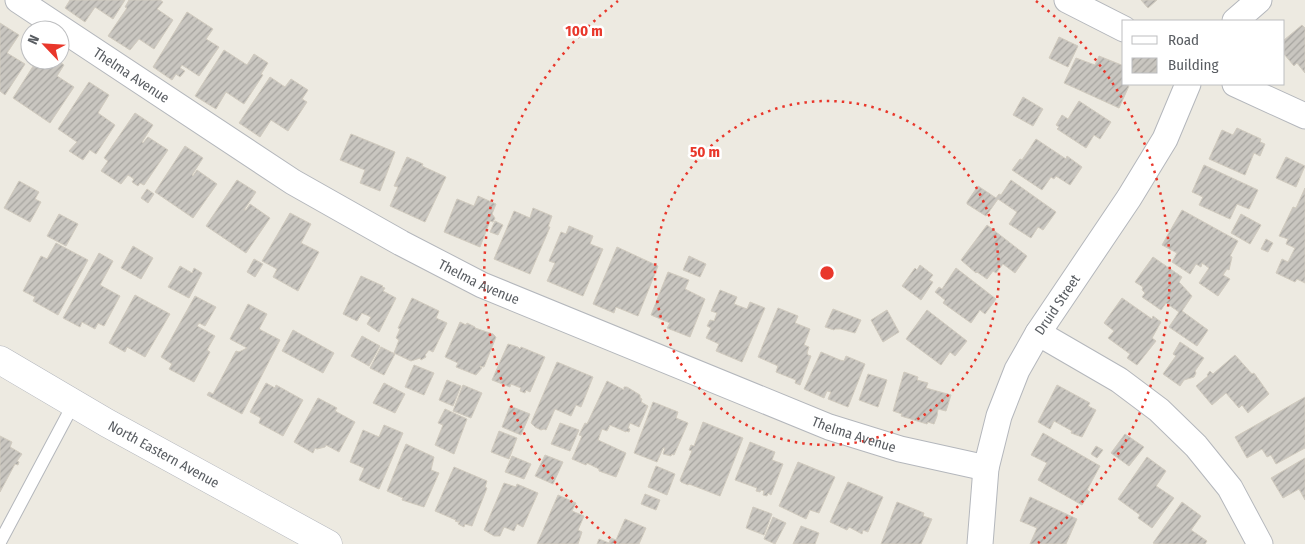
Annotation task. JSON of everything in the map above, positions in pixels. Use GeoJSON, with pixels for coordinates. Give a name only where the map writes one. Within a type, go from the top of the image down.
{"type":"FeatureCollection","features":[{"type":"Feature","properties":{"kind":"main road","name":"North Eastern Avenue"},"geometry":{"type":"LineString","coordinates":[[0,360],[328,544]]}},
{"type":"Feature","properties":{"kind":"street","name":"Thelma Avenue"},"geometry":{"type":"LineString","coordinates":[[18,0],[293,182],[401,243],[482,285],[829,427],[900,449],[986,468]]}},
{"type":"Feature","properties":{"kind":"street"},"geometry":{"type":"LineString","coordinates":[[1067,0],[1122,28]]}},
{"type":"Feature","properties":{"kind":"street"},"geometry":{"type":"LineString","coordinates":[[1236,20],[1258,0]]}},
{"type":"Feature","properties":{"kind":"street","name":"Druid Street"},"geometry":{"type":"LineString","coordinates":[[980,544],[986,468],[1002,406],[1017,370],[1038,333],[1129,198],[1165,139],[1188,85]]}},
{"type":"Feature","properties":{"kind":"street"},"geometry":{"type":"LineString","coordinates":[[1237,85],[1305,116]]}},
{"type":"Feature","properties":{"kind":"street"},"geometry":{"type":"LineString","coordinates":[[1038,333],[1119,380],[1159,410],[1190,440],[1230,488],[1260,544]]}},
{"type":"Feature","properties":{"kind":"lane"},"geometry":{"type":"LineString","coordinates":[[0,542],[74,403]]}},
{"type":"Feature","properties":{"kind":"building"},"geometry":{"type":"Polygon","coordinates":[[[70,0],[125,0],[113,19],[95,7],[85,22],[65,8],[70,0]]]}},
{"type":"Feature","properties":{"kind":"building"},"geometry":{"type":"Polygon","coordinates":[[[129,0],[160,0],[163,2],[157,9],[173,20],[154,49],[139,39],[130,50],[108,36],[127,8],[125,7],[129,0]]]}},
{"type":"Feature","properties":{"kind":"building"},"geometry":{"type":"Polygon","coordinates":[[[1141,0],[1157,0],[1148,8],[1141,0]]]}},
{"type":"Feature","properties":{"kind":"building"},"geometry":{"type":"Polygon","coordinates":[[[187,12],[213,29],[206,39],[219,47],[199,76],[182,65],[180,68],[185,71],[180,77],[176,74],[172,80],[153,67],[187,12]]]}},
{"type":"Feature","properties":{"kind":"building"},"geometry":{"type":"Polygon","coordinates":[[[0,23],[19,35],[7,53],[20,61],[21,70],[5,95],[0,91],[0,23]]]}},
{"type":"Feature","properties":{"kind":"building"},"geometry":{"type":"Polygon","coordinates":[[[1302,25],[1305,28],[1305,73],[1297,63],[1294,66],[1285,55],[1285,39],[1302,25]]]}},
{"type":"Feature","properties":{"kind":"building"},"geometry":{"type":"Polygon","coordinates":[[[1059,37],[1078,46],[1068,67],[1049,58],[1059,37]]]}},
{"type":"Feature","properties":{"kind":"building"},"geometry":{"type":"Polygon","coordinates":[[[224,50],[247,65],[254,54],[268,63],[261,74],[263,75],[244,104],[226,92],[216,109],[195,96],[224,50]]]}},
{"type":"Feature","properties":{"kind":"building"},"geometry":{"type":"Polygon","coordinates":[[[1099,56],[1122,65],[1122,85],[1129,86],[1119,108],[1064,83],[1076,58],[1095,65],[1099,56]]]}},
{"type":"Feature","properties":{"kind":"building"},"geometry":{"type":"Polygon","coordinates":[[[31,70],[61,70],[57,76],[74,87],[50,123],[13,98],[31,70]]]}},
{"type":"Feature","properties":{"kind":"building"},"geometry":{"type":"Polygon","coordinates":[[[270,77],[285,87],[291,79],[308,90],[302,99],[307,102],[288,131],[271,120],[260,137],[239,123],[270,77]]]}},
{"type":"Feature","properties":{"kind":"building"},"geometry":{"type":"Polygon","coordinates":[[[89,82],[109,95],[98,113],[115,125],[96,154],[90,150],[83,160],[69,151],[77,142],[58,129],[89,82]]]}},
{"type":"Feature","properties":{"kind":"building"},"geometry":{"type":"Polygon","coordinates":[[[1023,97],[1043,109],[1033,126],[1013,115],[1023,97]]]}},
{"type":"Feature","properties":{"kind":"building"},"geometry":{"type":"Polygon","coordinates":[[[1079,101],[1111,122],[1100,139],[1094,135],[1086,148],[1057,129],[1059,127],[1056,125],[1062,115],[1068,119],[1079,101]]]}},
{"type":"Feature","properties":{"kind":"building"},"geometry":{"type":"Polygon","coordinates":[[[135,113],[153,125],[142,142],[148,137],[168,150],[144,185],[140,183],[138,186],[132,182],[134,179],[128,175],[121,184],[101,171],[108,161],[104,158],[135,113]]]}},
{"type":"Feature","properties":{"kind":"building"},"geometry":{"type":"Polygon","coordinates":[[[1237,128],[1261,139],[1260,142],[1265,144],[1260,156],[1254,153],[1245,175],[1209,159],[1222,130],[1233,135],[1237,128]]]}},
{"type":"Feature","properties":{"kind":"building"},"geometry":{"type":"Polygon","coordinates":[[[351,134],[395,152],[380,191],[360,183],[365,170],[340,160],[351,134]]]}},
{"type":"Feature","properties":{"kind":"building"},"geometry":{"type":"Polygon","coordinates":[[[1036,139],[1066,159],[1067,156],[1082,167],[1070,185],[1056,176],[1054,179],[1051,177],[1042,190],[1012,170],[1020,159],[1022,160],[1036,139]]]}},
{"type":"Feature","properties":{"kind":"building"},"geometry":{"type":"Polygon","coordinates":[[[185,146],[203,158],[192,175],[197,170],[217,184],[193,218],[155,192],[185,146]]]}},
{"type":"Feature","properties":{"kind":"building"},"geometry":{"type":"Polygon","coordinates":[[[407,157],[446,177],[425,222],[390,206],[398,187],[394,186],[407,157]]]}},
{"type":"Feature","properties":{"kind":"building"},"geometry":{"type":"Polygon","coordinates":[[[1286,157],[1305,166],[1296,187],[1276,178],[1286,157]]]}},
{"type":"Feature","properties":{"kind":"building"},"geometry":{"type":"Polygon","coordinates":[[[1204,165],[1258,190],[1249,209],[1237,204],[1230,219],[1199,205],[1203,197],[1192,192],[1204,165]]]}},
{"type":"Feature","properties":{"kind":"building"},"geometry":{"type":"Polygon","coordinates":[[[237,180],[256,192],[244,210],[250,204],[270,218],[246,253],[206,226],[237,180]]]}},
{"type":"Feature","properties":{"kind":"building"},"geometry":{"type":"Polygon","coordinates":[[[1011,180],[1056,212],[1043,230],[1038,227],[1031,238],[1009,224],[1017,212],[998,199],[986,216],[967,204],[978,186],[996,198],[999,194],[1001,195],[1011,180]]]}},
{"type":"Feature","properties":{"kind":"building"},"geometry":{"type":"Polygon","coordinates":[[[19,181],[39,192],[35,199],[41,202],[30,222],[4,208],[19,181]]]}},
{"type":"Feature","properties":{"kind":"building"},"geometry":{"type":"Polygon","coordinates":[[[1305,188],[1305,283],[1297,279],[1295,282],[1276,273],[1282,259],[1288,262],[1295,248],[1286,244],[1288,239],[1279,236],[1293,207],[1296,208],[1305,188]]]}},
{"type":"Feature","properties":{"kind":"building"},"geometry":{"type":"Polygon","coordinates":[[[147,189],[154,194],[148,203],[141,198],[147,189]]]}},
{"type":"Feature","properties":{"kind":"building"},"geometry":{"type":"Polygon","coordinates":[[[478,196],[496,204],[492,214],[495,218],[493,222],[490,221],[480,247],[444,232],[457,199],[474,206],[478,196]]]}},
{"type":"Feature","properties":{"kind":"building"},"geometry":{"type":"Polygon","coordinates":[[[533,208],[552,216],[548,227],[550,227],[530,274],[494,259],[514,211],[530,218],[533,208]]]}},
{"type":"Feature","properties":{"kind":"building"},"geometry":{"type":"Polygon","coordinates":[[[1182,210],[1238,241],[1230,256],[1232,257],[1229,270],[1227,269],[1223,275],[1230,279],[1218,296],[1199,283],[1209,268],[1202,263],[1201,267],[1196,264],[1190,274],[1172,262],[1177,253],[1162,245],[1182,210]]]}},
{"type":"Feature","properties":{"kind":"building"},"geometry":{"type":"Polygon","coordinates":[[[290,213],[311,224],[301,243],[319,252],[298,291],[273,277],[277,269],[262,261],[290,213]]]}},
{"type":"Feature","properties":{"kind":"building"},"geometry":{"type":"Polygon","coordinates":[[[59,214],[78,224],[66,246],[47,236],[59,214]]]}},
{"type":"Feature","properties":{"kind":"building"},"geometry":{"type":"Polygon","coordinates":[[[1241,214],[1261,225],[1250,244],[1231,233],[1241,214]]]}},
{"type":"Feature","properties":{"kind":"building"},"geometry":{"type":"Polygon","coordinates":[[[495,221],[503,225],[498,235],[490,232],[495,221]]]}},
{"type":"Feature","properties":{"kind":"building"},"geometry":{"type":"Polygon","coordinates":[[[987,225],[1027,256],[1015,273],[1003,264],[996,273],[993,271],[987,279],[976,273],[961,260],[987,225]]]}},
{"type":"Feature","properties":{"kind":"building"},"geometry":{"type":"Polygon","coordinates":[[[569,226],[593,236],[590,244],[603,249],[583,296],[547,281],[555,263],[549,261],[561,232],[566,234],[569,226]]]}},
{"type":"Feature","properties":{"kind":"building"},"geometry":{"type":"Polygon","coordinates":[[[1266,239],[1273,243],[1268,252],[1261,249],[1266,239]]]}},
{"type":"Feature","properties":{"kind":"building"},"geometry":{"type":"Polygon","coordinates":[[[56,243],[88,260],[58,315],[33,301],[35,297],[23,291],[41,256],[47,259],[56,243]]]}},
{"type":"Feature","properties":{"kind":"building"},"geometry":{"type":"Polygon","coordinates":[[[133,246],[153,258],[141,279],[121,268],[133,246]]]}},
{"type":"Feature","properties":{"kind":"building"},"geometry":{"type":"Polygon","coordinates":[[[617,247],[658,266],[638,316],[616,307],[614,313],[593,304],[617,247]]]}},
{"type":"Feature","properties":{"kind":"building"},"geometry":{"type":"Polygon","coordinates":[[[99,253],[113,261],[100,285],[120,296],[104,326],[98,323],[95,329],[82,322],[80,327],[63,318],[99,253]]]}},
{"type":"Feature","properties":{"kind":"building"},"geometry":{"type":"Polygon","coordinates":[[[689,256],[706,264],[700,277],[683,270],[689,256]]]}},
{"type":"Feature","properties":{"kind":"building"},"geometry":{"type":"Polygon","coordinates":[[[1153,257],[1182,277],[1179,282],[1192,296],[1182,311],[1208,330],[1197,346],[1169,327],[1179,312],[1166,303],[1161,310],[1142,297],[1145,293],[1142,290],[1143,287],[1135,282],[1153,257]]]}},
{"type":"Feature","properties":{"kind":"building"},"geometry":{"type":"Polygon","coordinates":[[[254,259],[263,264],[255,277],[247,272],[254,259]]]}},
{"type":"Feature","properties":{"kind":"building"},"geometry":{"type":"Polygon","coordinates":[[[920,265],[933,275],[929,280],[933,282],[921,300],[902,286],[915,268],[917,270],[920,265]]]}},
{"type":"Feature","properties":{"kind":"building"},"geometry":{"type":"Polygon","coordinates":[[[180,266],[192,273],[194,268],[202,273],[189,298],[168,287],[180,266]]]}},
{"type":"Feature","properties":{"kind":"building"},"geometry":{"type":"Polygon","coordinates":[[[956,268],[996,299],[985,314],[980,310],[971,323],[943,303],[945,300],[935,292],[939,287],[942,289],[956,268]]]}},
{"type":"Feature","properties":{"kind":"building"},"geometry":{"type":"Polygon","coordinates":[[[668,272],[689,280],[685,289],[705,299],[690,337],[667,328],[670,323],[651,315],[668,272]]]}},
{"type":"Feature","properties":{"kind":"building"},"geometry":{"type":"Polygon","coordinates":[[[361,276],[383,286],[385,288],[383,291],[396,298],[379,332],[367,324],[371,317],[362,313],[357,321],[343,314],[361,276]]]}},
{"type":"Feature","properties":{"kind":"building"},"geometry":{"type":"Polygon","coordinates":[[[720,290],[737,297],[734,304],[747,309],[750,302],[765,308],[742,362],[716,351],[719,344],[706,338],[711,328],[707,326],[710,320],[714,321],[717,313],[711,311],[720,290]]]}},
{"type":"Feature","properties":{"kind":"building"},"geometry":{"type":"Polygon","coordinates":[[[135,295],[170,314],[145,357],[127,347],[125,352],[109,343],[135,295]]]}},
{"type":"Feature","properties":{"kind":"building"},"geometry":{"type":"Polygon","coordinates":[[[195,296],[216,307],[205,326],[199,323],[197,326],[215,336],[207,350],[210,352],[194,382],[169,369],[172,364],[161,357],[195,296]]]}},
{"type":"Feature","properties":{"kind":"building"},"geometry":{"type":"Polygon","coordinates":[[[412,298],[439,311],[436,318],[447,323],[433,352],[429,350],[425,355],[426,357],[421,360],[420,358],[411,361],[394,353],[399,340],[396,338],[400,329],[398,328],[412,298]]]}},
{"type":"Feature","properties":{"kind":"building"},"geometry":{"type":"Polygon","coordinates":[[[1122,298],[1152,319],[1153,316],[1161,322],[1152,338],[1156,341],[1137,365],[1127,358],[1130,354],[1108,338],[1114,331],[1104,323],[1122,298]]]}},
{"type":"Feature","properties":{"kind":"building"},"geometry":{"type":"Polygon","coordinates":[[[248,304],[267,314],[259,329],[280,340],[242,414],[207,395],[209,392],[213,394],[236,351],[239,352],[247,348],[230,339],[248,304]]]}},
{"type":"Feature","properties":{"kind":"building"},"geometry":{"type":"Polygon","coordinates":[[[778,308],[798,316],[795,323],[810,329],[804,345],[809,347],[807,353],[811,356],[800,385],[795,383],[796,380],[776,372],[778,366],[758,357],[778,308]]]}},
{"type":"Feature","properties":{"kind":"building"},"geometry":{"type":"Polygon","coordinates":[[[833,309],[861,320],[855,333],[825,327],[833,309]]]}},
{"type":"Feature","properties":{"kind":"building"},"geometry":{"type":"Polygon","coordinates":[[[887,310],[899,332],[883,342],[871,320],[887,310]]]}},
{"type":"Feature","properties":{"kind":"building"},"geometry":{"type":"Polygon","coordinates":[[[927,310],[967,341],[955,356],[950,352],[941,365],[906,339],[927,310]]]}},
{"type":"Feature","properties":{"kind":"building"},"geometry":{"type":"Polygon","coordinates":[[[460,322],[466,325],[467,323],[496,337],[484,367],[480,366],[482,368],[476,375],[456,367],[458,363],[445,357],[460,322]]]}},
{"type":"Feature","properties":{"kind":"building"},"geometry":{"type":"Polygon","coordinates":[[[293,330],[334,353],[323,373],[282,351],[293,330]]]}},
{"type":"Feature","properties":{"kind":"building"},"geometry":{"type":"Polygon","coordinates":[[[362,336],[380,346],[369,366],[351,356],[362,336]]]}},
{"type":"Feature","properties":{"kind":"building"},"geometry":{"type":"Polygon","coordinates":[[[1180,342],[1204,358],[1195,371],[1194,377],[1184,380],[1180,386],[1163,374],[1176,356],[1173,354],[1180,342]]]}},
{"type":"Feature","properties":{"kind":"building"},"geometry":{"type":"Polygon","coordinates":[[[508,344],[545,357],[530,392],[526,390],[525,393],[520,391],[521,388],[511,384],[510,387],[492,380],[508,344]]]}},
{"type":"Feature","properties":{"kind":"building"},"geometry":{"type":"Polygon","coordinates":[[[381,347],[395,354],[384,375],[370,368],[381,347]]]}},
{"type":"Feature","properties":{"kind":"building"},"geometry":{"type":"Polygon","coordinates":[[[821,352],[844,361],[846,356],[865,364],[848,407],[828,399],[831,392],[827,391],[824,398],[804,389],[821,352]]]}},
{"type":"Feature","properties":{"kind":"building"},"geometry":{"type":"Polygon","coordinates":[[[1235,355],[1252,374],[1254,373],[1269,394],[1248,413],[1242,405],[1239,408],[1226,393],[1212,405],[1196,386],[1208,376],[1210,371],[1213,374],[1235,355]]]}},
{"type":"Feature","properties":{"kind":"building"},"geometry":{"type":"Polygon","coordinates":[[[557,362],[593,377],[581,407],[576,405],[571,416],[555,409],[546,430],[541,430],[531,423],[557,362]]]}},
{"type":"Feature","properties":{"kind":"building"},"geometry":{"type":"Polygon","coordinates":[[[414,365],[434,373],[424,395],[405,387],[414,365]]]}},
{"type":"Feature","properties":{"kind":"building"},"geometry":{"type":"Polygon","coordinates":[[[904,372],[918,377],[917,380],[928,383],[926,388],[951,395],[946,411],[938,409],[934,424],[928,422],[927,424],[901,416],[902,414],[893,411],[904,372]]]}},
{"type":"Feature","properties":{"kind":"building"},"geometry":{"type":"Polygon","coordinates":[[[868,374],[887,380],[878,407],[859,400],[868,374]]]}},
{"type":"Feature","properties":{"kind":"building"},"geometry":{"type":"Polygon","coordinates":[[[447,380],[461,386],[453,406],[439,400],[447,380]]]}},
{"type":"Feature","properties":{"kind":"building"},"geometry":{"type":"Polygon","coordinates":[[[607,381],[624,390],[624,387],[627,387],[640,395],[641,402],[648,406],[639,427],[630,423],[629,432],[610,425],[607,431],[602,429],[598,440],[626,453],[616,477],[599,471],[599,469],[587,463],[586,465],[572,459],[582,436],[579,435],[585,423],[587,424],[607,381]]]}},
{"type":"Feature","properties":{"kind":"building"},"geometry":{"type":"Polygon","coordinates":[[[266,383],[275,388],[276,385],[303,400],[283,436],[259,423],[261,418],[250,412],[266,383]]]}},
{"type":"Feature","properties":{"kind":"building"},"geometry":{"type":"Polygon","coordinates":[[[384,383],[405,394],[395,413],[373,403],[384,383]]]}},
{"type":"Feature","properties":{"kind":"building"},"geometry":{"type":"Polygon","coordinates":[[[463,385],[482,393],[471,418],[453,411],[463,385]]]}},
{"type":"Feature","properties":{"kind":"building"},"geometry":{"type":"Polygon","coordinates":[[[1057,385],[1090,403],[1088,406],[1096,410],[1082,437],[1071,433],[1072,431],[1054,421],[1050,429],[1038,422],[1057,385]]]}},
{"type":"Feature","properties":{"kind":"building"},"geometry":{"type":"Polygon","coordinates":[[[1305,397],[1305,448],[1276,464],[1271,455],[1267,457],[1262,449],[1247,458],[1235,437],[1305,397]]]}},
{"type":"Feature","properties":{"kind":"building"},"geometry":{"type":"Polygon","coordinates":[[[318,398],[337,408],[335,411],[355,422],[339,452],[326,445],[325,447],[315,448],[313,453],[294,442],[318,398]]]}},
{"type":"Feature","properties":{"kind":"building"},"geometry":{"type":"Polygon","coordinates":[[[653,402],[678,412],[676,418],[688,423],[674,455],[663,454],[665,448],[663,448],[657,462],[634,453],[653,402]]]}},
{"type":"Feature","properties":{"kind":"building"},"geometry":{"type":"Polygon","coordinates":[[[510,406],[530,414],[521,435],[502,427],[510,406]]]}},
{"type":"Feature","properties":{"kind":"building"},"geometry":{"type":"Polygon","coordinates":[[[445,409],[467,419],[454,454],[435,445],[443,425],[438,423],[445,409]]]}},
{"type":"Feature","properties":{"kind":"building"},"geometry":{"type":"Polygon","coordinates":[[[703,422],[743,438],[720,496],[688,485],[680,480],[692,451],[689,450],[691,445],[694,446],[703,422]]]}},
{"type":"Feature","properties":{"kind":"building"},"geometry":{"type":"Polygon","coordinates":[[[560,423],[579,430],[570,451],[551,444],[560,423]]]}},
{"type":"Feature","properties":{"kind":"building"},"geometry":{"type":"Polygon","coordinates":[[[384,425],[403,433],[379,489],[359,480],[364,468],[350,462],[363,430],[379,437],[384,425]]]}},
{"type":"Feature","properties":{"kind":"building"},"geometry":{"type":"Polygon","coordinates":[[[499,431],[517,438],[509,459],[491,452],[499,431]]]}},
{"type":"Feature","properties":{"kind":"building"},"geometry":{"type":"Polygon","coordinates":[[[1043,433],[1100,466],[1087,490],[1090,492],[1082,505],[1038,480],[1047,463],[1031,455],[1043,433]]]}},
{"type":"Feature","properties":{"kind":"building"},"geometry":{"type":"Polygon","coordinates":[[[1125,434],[1144,447],[1129,466],[1111,453],[1125,434]]]}},
{"type":"Feature","properties":{"kind":"building"},"geometry":{"type":"Polygon","coordinates":[[[0,436],[12,442],[10,447],[22,454],[17,461],[19,462],[18,465],[15,464],[0,492],[0,436]]]}},
{"type":"Feature","properties":{"kind":"building"},"geometry":{"type":"Polygon","coordinates":[[[750,442],[775,452],[772,460],[783,464],[771,495],[768,493],[767,496],[763,495],[764,491],[756,491],[757,488],[735,480],[750,442]]]}},
{"type":"Feature","properties":{"kind":"building"},"geometry":{"type":"Polygon","coordinates":[[[406,444],[434,457],[431,470],[439,473],[424,507],[402,500],[403,498],[387,491],[406,444]]]}},
{"type":"Feature","properties":{"kind":"building"},"geometry":{"type":"Polygon","coordinates":[[[1096,446],[1103,450],[1097,458],[1091,454],[1096,446]]]}},
{"type":"Feature","properties":{"kind":"building"},"geometry":{"type":"Polygon","coordinates":[[[545,455],[563,462],[553,484],[535,476],[545,455]]]}},
{"type":"Feature","properties":{"kind":"building"},"geometry":{"type":"Polygon","coordinates":[[[512,456],[531,464],[524,479],[505,472],[512,456]]]}},
{"type":"Feature","properties":{"kind":"building"},"geometry":{"type":"Polygon","coordinates":[[[1147,457],[1166,471],[1156,486],[1174,498],[1152,528],[1138,518],[1140,515],[1118,499],[1147,457]]]}},
{"type":"Feature","properties":{"kind":"building"},"geometry":{"type":"Polygon","coordinates":[[[1305,458],[1305,500],[1299,489],[1283,498],[1271,478],[1305,458]]]}},
{"type":"Feature","properties":{"kind":"building"},"geometry":{"type":"Polygon","coordinates":[[[798,462],[835,477],[819,513],[810,510],[806,519],[779,506],[798,462]]]}},
{"type":"Feature","properties":{"kind":"building"},"geometry":{"type":"Polygon","coordinates":[[[656,466],[675,474],[667,495],[648,487],[656,466]]]}},
{"type":"Feature","properties":{"kind":"building"},"geometry":{"type":"Polygon","coordinates":[[[454,467],[487,481],[485,487],[487,488],[472,526],[465,524],[464,527],[458,524],[460,521],[455,521],[435,511],[454,467]]]}},
{"type":"Feature","properties":{"kind":"building"},"geometry":{"type":"Polygon","coordinates":[[[848,482],[883,497],[868,532],[863,530],[862,534],[849,527],[847,530],[830,522],[848,482]]]}},
{"type":"Feature","properties":{"kind":"building"},"geometry":{"type":"Polygon","coordinates":[[[504,483],[516,487],[517,484],[538,493],[523,527],[517,524],[514,531],[504,527],[500,536],[494,536],[484,530],[504,483]]]}},
{"type":"Feature","properties":{"kind":"building"},"geometry":{"type":"Polygon","coordinates":[[[645,494],[660,500],[656,510],[641,504],[645,494]]]}},
{"type":"Feature","properties":{"kind":"building"},"geometry":{"type":"Polygon","coordinates":[[[558,495],[576,503],[572,511],[584,516],[578,530],[582,532],[578,544],[537,544],[558,495]]]}},
{"type":"Feature","properties":{"kind":"building"},"geometry":{"type":"Polygon","coordinates":[[[1030,497],[1077,519],[1066,544],[1030,544],[1037,528],[1020,521],[1030,497]]]}},
{"type":"Feature","properties":{"kind":"building"},"geometry":{"type":"Polygon","coordinates":[[[897,502],[924,513],[923,516],[932,519],[921,544],[881,544],[897,502]]]}},
{"type":"Feature","properties":{"kind":"building"},"geometry":{"type":"Polygon","coordinates":[[[1182,502],[1201,516],[1191,530],[1207,541],[1205,544],[1153,543],[1182,502]]]}},
{"type":"Feature","properties":{"kind":"building"},"geometry":{"type":"Polygon","coordinates":[[[753,507],[772,514],[764,535],[746,528],[753,507]]]}},
{"type":"Feature","properties":{"kind":"building"},"geometry":{"type":"Polygon","coordinates":[[[773,517],[786,523],[775,544],[764,539],[773,517]]]}},
{"type":"Feature","properties":{"kind":"building"},"geometry":{"type":"Polygon","coordinates":[[[625,519],[646,528],[639,544],[597,544],[599,539],[609,543],[611,538],[616,540],[625,519]]]}},
{"type":"Feature","properties":{"kind":"building"},"geometry":{"type":"Polygon","coordinates":[[[801,526],[819,533],[815,544],[793,544],[801,526]]]}}]}
